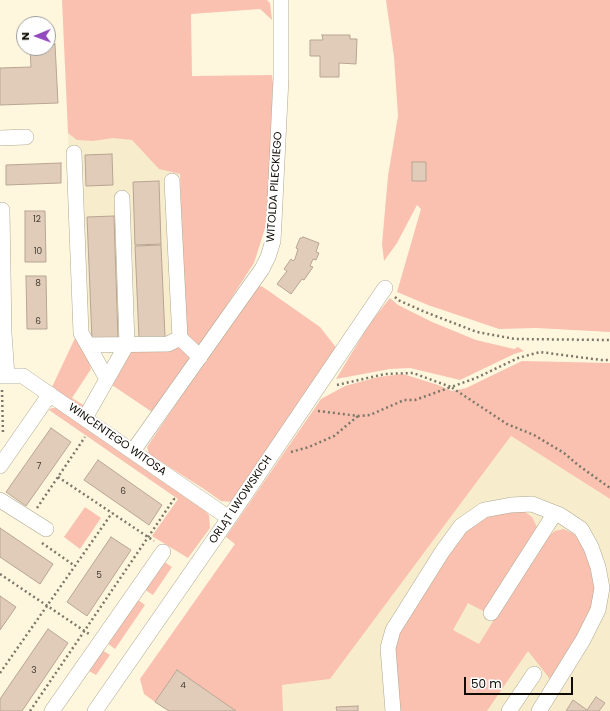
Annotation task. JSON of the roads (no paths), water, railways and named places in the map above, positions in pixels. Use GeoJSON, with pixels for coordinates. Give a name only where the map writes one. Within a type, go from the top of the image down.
{"type":"FeatureCollection","features":[{"type":"Feature","properties":{"kind":"street","name":"WITOLDA PILECKIEGO"},"geometry":{"type":"LineString","coordinates":[[133,452],[262,269],[268,257],[273,241],[281,78],[281,0]]}},
{"type":"Feature","properties":{"kind":"street"},"geometry":{"type":"LineString","coordinates":[[0,138],[26,137]]}},
{"type":"Feature","properties":{"kind":"street"},"geometry":{"type":"LineString","coordinates":[[74,153],[81,333],[107,379]]}},
{"type":"Feature","properties":{"kind":"street"},"geometry":{"type":"LineString","coordinates":[[172,181],[180,338],[200,358]]}},
{"type":"Feature","properties":{"kind":"street"},"geometry":{"type":"LineString","coordinates":[[85,418],[127,344],[122,198]]}},
{"type":"Feature","properties":{"kind":"street"},"geometry":{"type":"LineString","coordinates":[[2,210],[4,385]]}},
{"type":"Feature","properties":{"kind":"street","name":"ORLĄT LWOWSKICH"},"geometry":{"type":"LineString","coordinates":[[95,711],[229,518],[385,288]]}},
{"type":"Feature","properties":{"kind":"street"},"geometry":{"type":"LineString","coordinates":[[88,345],[168,344],[180,338]]}},
{"type":"Feature","properties":{"kind":"street","name":"WINCENTEGO WITOSA"},"geometry":{"type":"LineString","coordinates":[[4,385],[23,376],[229,518]]}},
{"type":"Feature","properties":{"kind":"street"},"geometry":{"type":"LineString","coordinates":[[0,466],[50,394]]}},
{"type":"Feature","properties":{"kind":"street"},"geometry":{"type":"LineString","coordinates":[[0,500],[46,529]]}},
{"type":"Feature","properties":{"kind":"street"},"geometry":{"type":"LineString","coordinates":[[393,711],[388,648],[393,630],[442,552],[461,526],[484,510],[511,505],[532,504],[560,515],[581,529],[591,547],[598,567],[602,588],[598,610],[583,640],[539,711]]}},
{"type":"Feature","properties":{"kind":"street"},"geometry":{"type":"LineString","coordinates":[[491,613],[555,513]]}},
{"type":"Feature","properties":{"kind":"street"},"geometry":{"type":"LineString","coordinates":[[52,711],[163,552]]}},
{"type":"Feature","properties":{"kind":"street"},"geometry":{"type":"LineString","coordinates":[[510,711],[534,674]]}}]}
